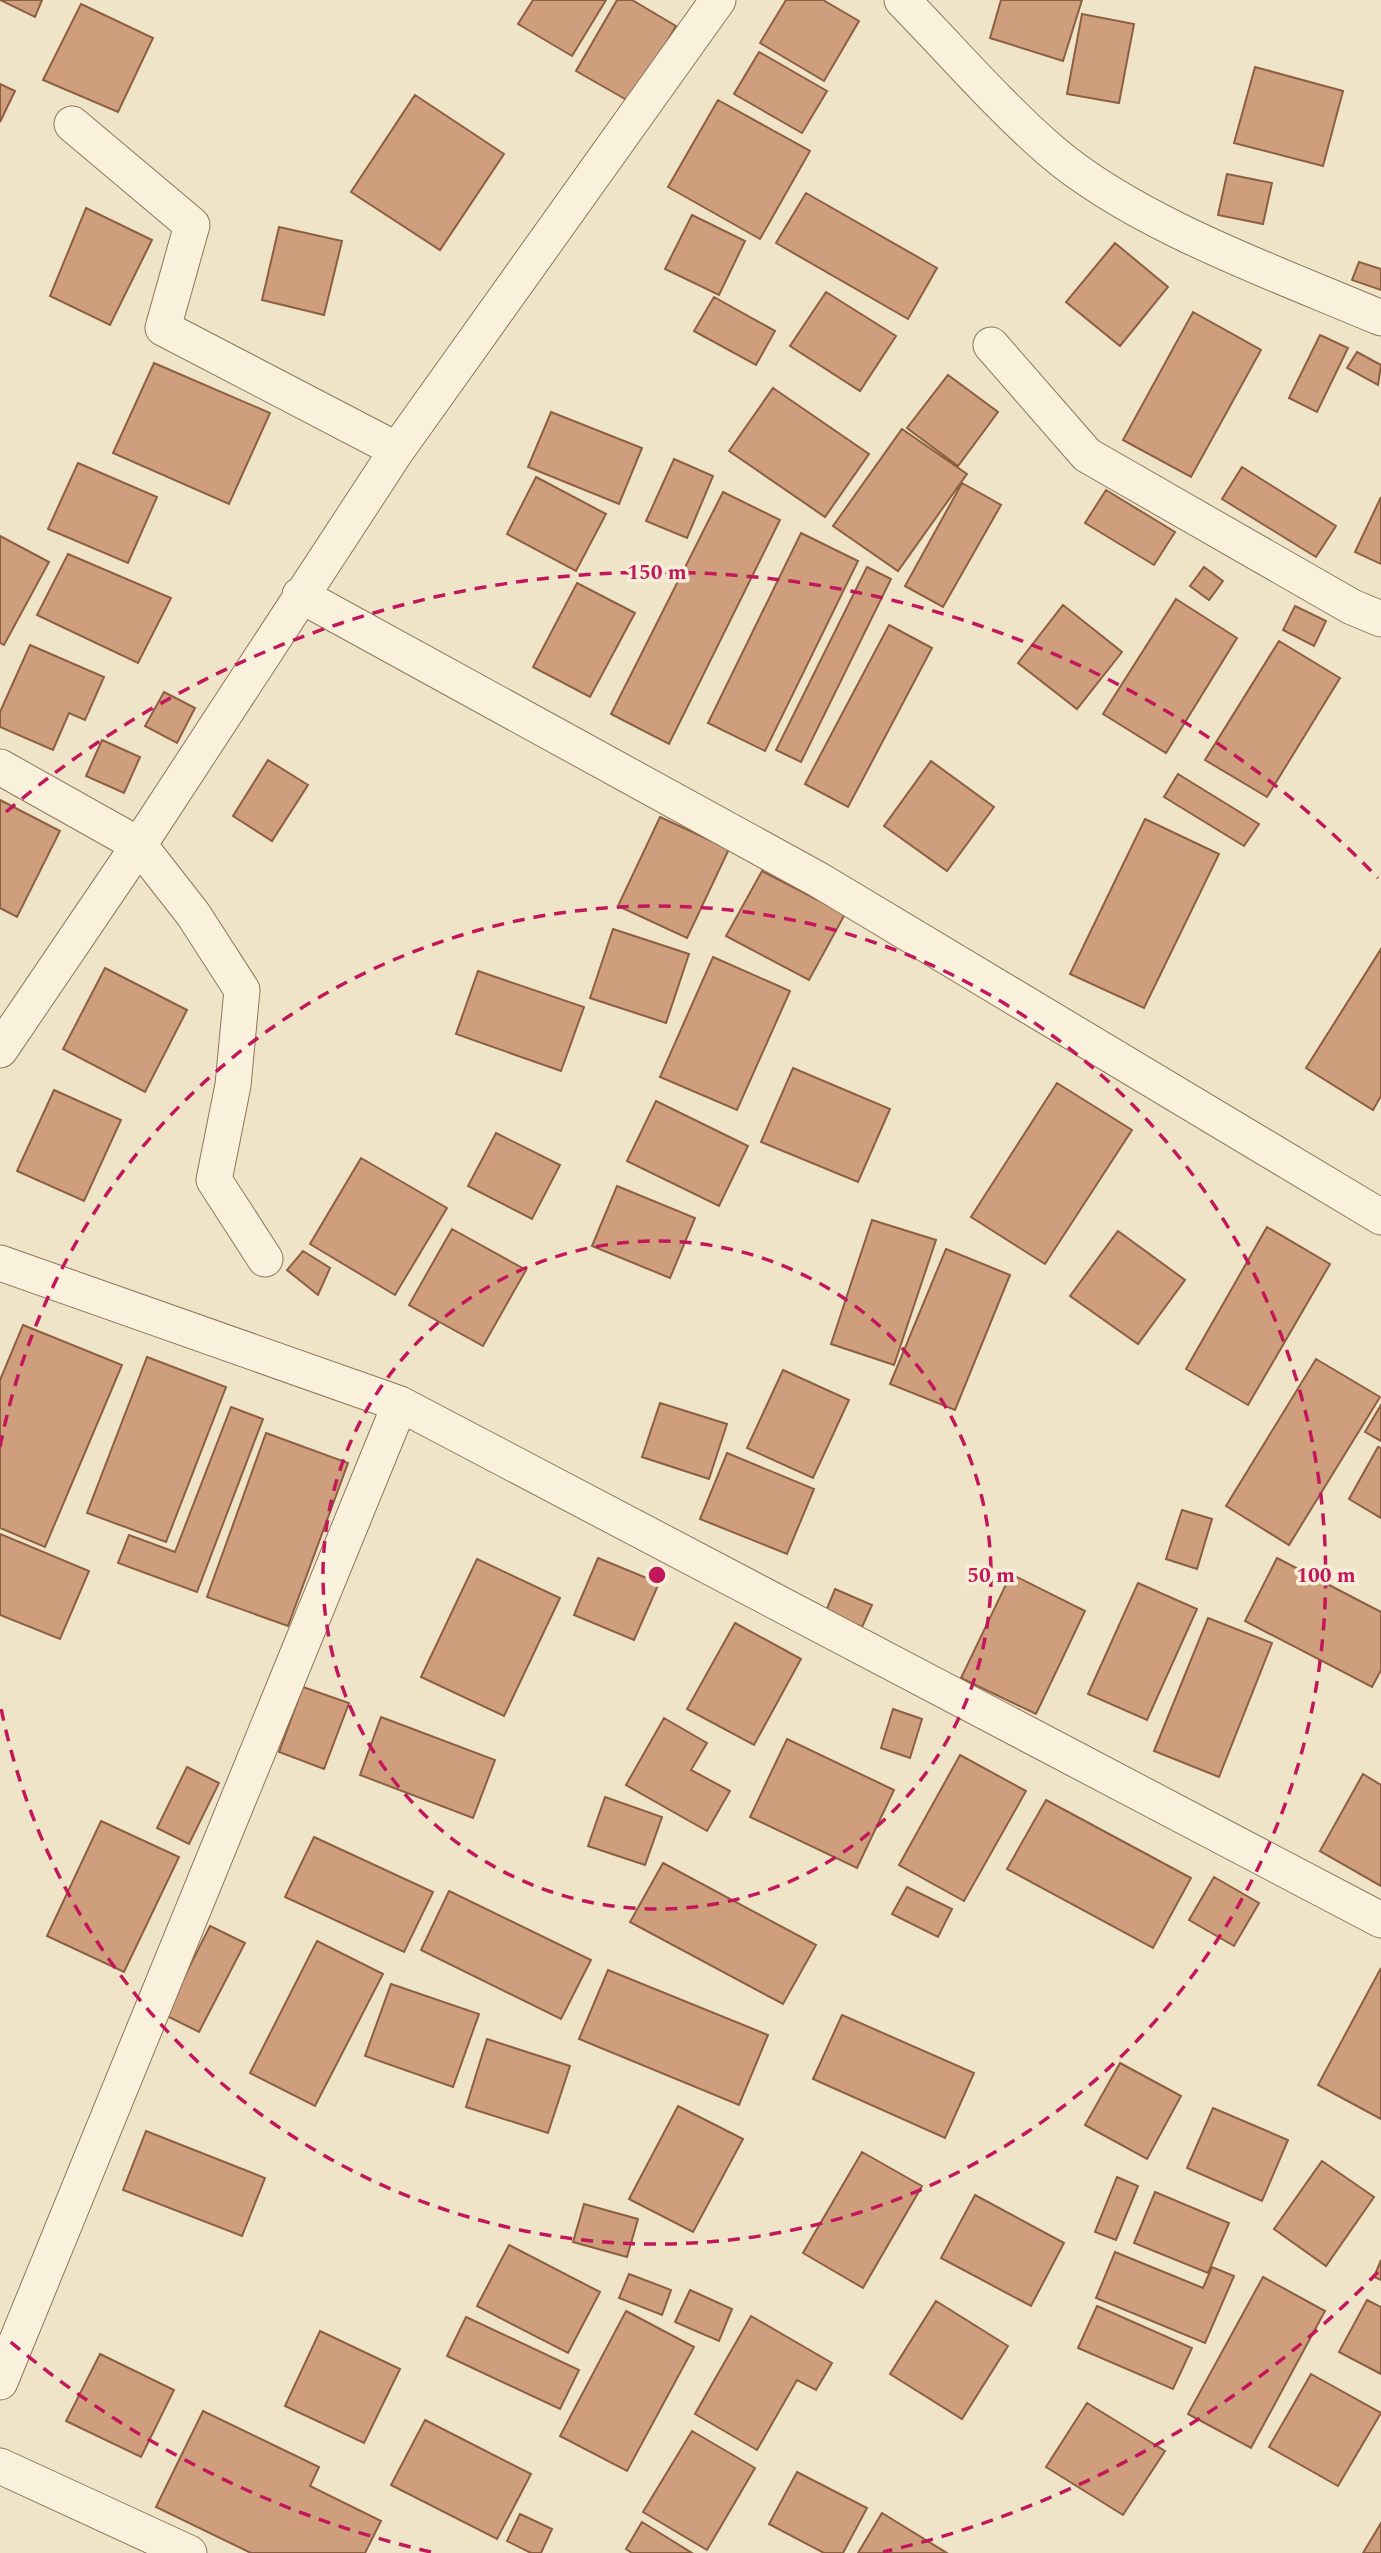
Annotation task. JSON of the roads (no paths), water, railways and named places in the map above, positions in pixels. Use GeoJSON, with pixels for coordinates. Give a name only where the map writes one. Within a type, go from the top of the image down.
{"type":"FeatureCollection","features":[{"type":"Feature","properties":{"kind":"street"},"geometry":{"type":"LineString","coordinates":[[0,1050],[139,845],[397,450],[718,0]]}},
{"type":"Feature","properties":{"kind":"street"},"geometry":{"type":"LineString","coordinates":[[902,0],[1052,152],[1126,202],[1226,251],[1381,318]]}},
{"type":"Feature","properties":{"kind":"street"},"geometry":{"type":"LineString","coordinates":[[72,124],[192,225],[163,328],[397,450]]}},
{"type":"Feature","properties":{"kind":"street"},"geometry":{"type":"LineString","coordinates":[[991,345],[1087,455],[1352,607],[1381,619]]}},
{"type":"Feature","properties":{"kind":"street"},"geometry":{"type":"LineString","coordinates":[[300,595],[819,880],[1381,1217]]}},
{"type":"Feature","properties":{"kind":"street"},"geometry":{"type":"LineString","coordinates":[[0,767],[139,845],[193,914],[242,990],[233,1085],[214,1180],[265,1259]]}},
{"type":"Feature","properties":{"kind":"street"},"geometry":{"type":"LineString","coordinates":[[0,1263],[400,1404],[1381,1920]]}},
{"type":"Feature","properties":{"kind":"street"},"geometry":{"type":"LineString","coordinates":[[0,2382],[400,1404]]}},
{"type":"Feature","properties":{"kind":"street"},"geometry":{"type":"LineString","coordinates":[[0,2466],[189,2553]]}}]}
